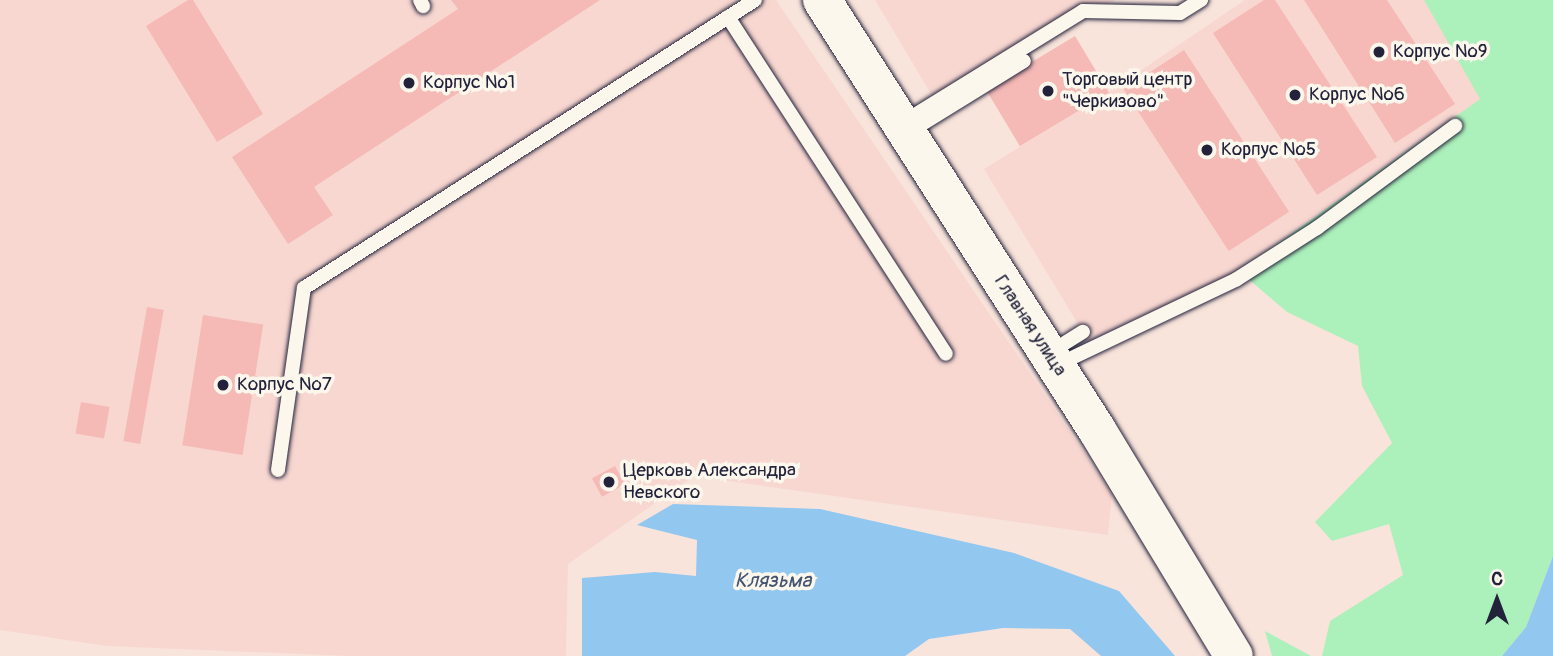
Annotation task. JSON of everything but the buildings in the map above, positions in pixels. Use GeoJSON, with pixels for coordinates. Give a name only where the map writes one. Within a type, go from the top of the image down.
{"type":"FeatureCollection","features":[{"type":"Feature","properties":{"kind":"main road","name":"Главная улица"},"geometry":{"type":"LineString","coordinates":[[822,0],[1052,360],[1234,656]]}},
{"type":"Feature","properties":{"kind":"lane"},"geometry":{"type":"LineString","coordinates":[[278,470],[304,288],[755,0]]}},
{"type":"Feature","properties":{"kind":"lane"},"geometry":{"type":"LineString","coordinates":[[904,129],[1083,10],[1180,13],[1201,0]]}},
{"type":"Feature","properties":{"kind":"lane"},"geometry":{"type":"LineString","coordinates":[[728,17],[946,354]]}},
{"type":"Feature","properties":{"kind":"lane"},"geometry":{"type":"LineString","coordinates":[[904,129],[1024,61]]}},
{"type":"Feature","properties":{"kind":"lane"},"geometry":{"type":"LineString","coordinates":[[1052,360],[1237,279],[1317,228],[1455,126]]}},
{"type":"Feature","properties":{"kind":"lane"},"geometry":{"type":"LineString","coordinates":[[1052,360],[1083,332]]}},
{"type":"Feature","properties":{"kind":"shaded area"},"geometry":{"type":"Polygon","coordinates":[[[0,0],[776,0],[1112,494],[1108,535],[694,476],[568,564],[566,656],[350,656],[107,646],[0,630],[0,0]]]}},
{"type":"Feature","properties":{"kind":"shaded area"},"geometry":{"type":"Polygon","coordinates":[[[875,0],[1115,0],[940,109],[875,0]]]}},
{"type":"Feature","properties":{"kind":"shaded area"},"geometry":{"type":"Polygon","coordinates":[[[1245,0],[1424,0],[1481,99],[1238,271],[1089,342],[984,169],[1109,92],[1245,0]]]}},
{"type":"Feature","properties":{"kind":"green space"},"geometry":{"type":"Polygon","coordinates":[[[1424,0],[1553,0],[1553,556],[1526,627],[1502,656],[1322,656],[1330,621],[1403,575],[1389,524],[1332,541],[1315,522],[1392,443],[1362,386],[1358,346],[1287,312],[1239,271],[1480,99],[1424,0]]]}},
{"type":"Feature","properties":{"kind":"green space"},"geometry":{"type":"Polygon","coordinates":[[[1265,631],[1311,656],[1272,656],[1265,631]]]}},
{"type":"Feature","properties":{"kind":"water","name":"Клязьма"},"geometry":{"type":"Polygon","coordinates":[[[673,504],[820,509],[1014,553],[1119,591],[1175,656],[1101,656],[1070,629],[1003,628],[929,639],[905,656],[582,656],[582,578],[655,572],[696,576],[697,540],[637,525],[673,504]]]}},
{"type":"Feature","properties":{"kind":"water"},"geometry":{"type":"Polygon","coordinates":[[[1553,556],[1553,656],[1502,656],[1526,627],[1553,556]]]}},
{"type":"Feature","properties":{"kind":"place","name":"Корпус №9"},"geometry":{"type":"Point","coordinates":[1379,52]}},
{"type":"Feature","properties":{"kind":"place","name":"Корпус №1"},"geometry":{"type":"Point","coordinates":[409,83]}},
{"type":"Feature","properties":{"kind":"place","name":"Торговый центр \"Черкизово\""},"geometry":{"type":"Point","coordinates":[1048,91]}},
{"type":"Feature","properties":{"kind":"place","name":"Корпус №6"},"geometry":{"type":"Point","coordinates":[1295,95]}},
{"type":"Feature","properties":{"kind":"place","name":"Корпус №5"},"geometry":{"type":"Point","coordinates":[1207,150]}},
{"type":"Feature","properties":{"kind":"place","name":"Корпус №7"},"geometry":{"type":"Point","coordinates":[223,385]}},
{"type":"Feature","properties":{"kind":"place","name":"Церковь Александра Невского"},"geometry":{"type":"Point","coordinates":[609,482]}}]}
